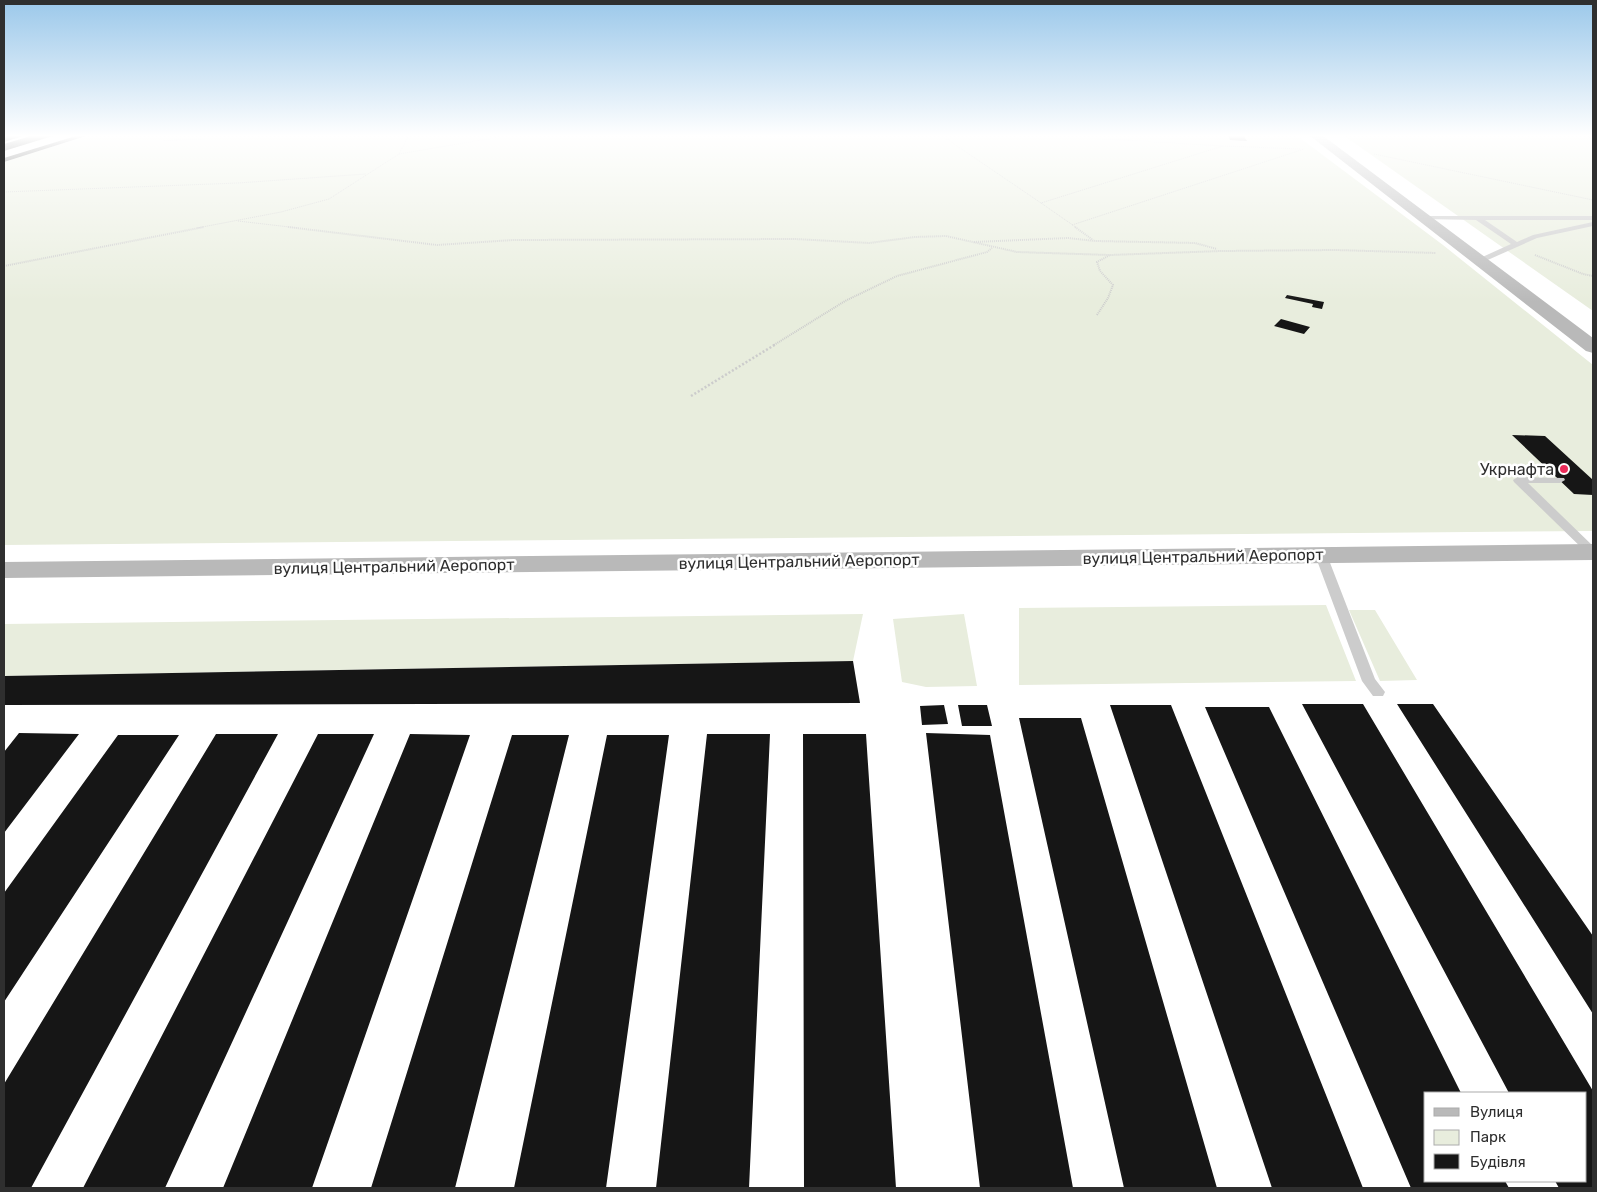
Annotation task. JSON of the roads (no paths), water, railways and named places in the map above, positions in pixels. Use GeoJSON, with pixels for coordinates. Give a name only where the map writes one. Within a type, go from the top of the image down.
{"type":"FeatureCollection","features":[{"type":"Feature","properties":{"kind":"main road"},"geometry":{"type":"LineString","coordinates":[[1389,191],[1593,347]]}},
{"type":"Feature","properties":{"kind":"main road","name":"вулиця Центральний Аеропорт"},"geometry":{"type":"LineString","coordinates":[[4,570],[1593,552]]}},
{"type":"Feature","properties":{"kind":"lane"},"geometry":{"type":"LineString","coordinates":[[1425,218],[1593,218]]}},
{"type":"Feature","properties":{"kind":"lane"},"geometry":{"type":"LineString","coordinates":[[1478,218],[1517,245]]}},
{"type":"Feature","properties":{"kind":"lane"},"geometry":{"type":"LineString","coordinates":[[1477,258],[1517,245],[1535,236],[1593,224]]}},
{"type":"Feature","properties":{"kind":"lane"},"geometry":{"type":"LineString","coordinates":[[1560,480],[1518,480],[1593,552]]}},
{"type":"Feature","properties":{"kind":"lane"},"geometry":{"type":"LineString","coordinates":[[1321,555],[1368,681],[1378,692]]}},
{"type":"Feature","properties":{"kind":"place","name":"Укрнафта"},"geometry":{"type":"Point","coordinates":[1564,469]}}]}
